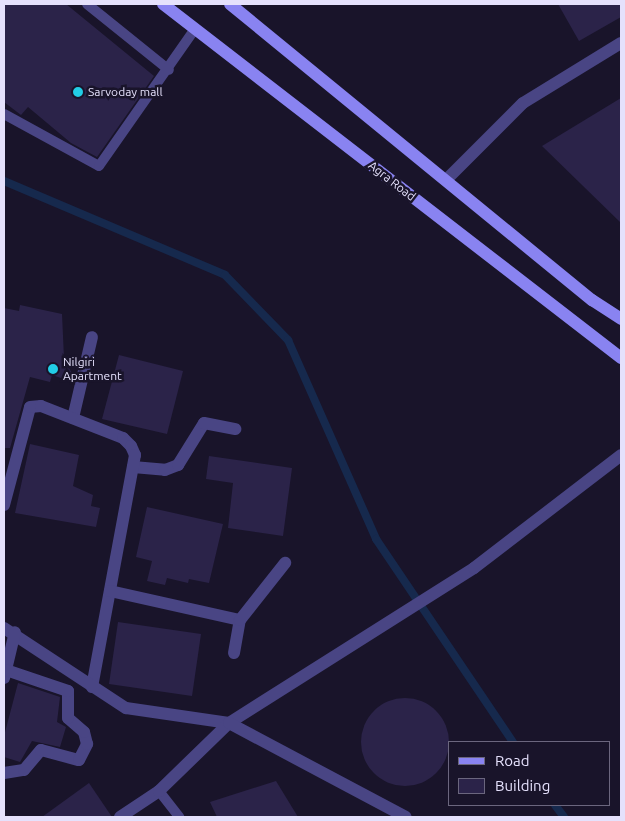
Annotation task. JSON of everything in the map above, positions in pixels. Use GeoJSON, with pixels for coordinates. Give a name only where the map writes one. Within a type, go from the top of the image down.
{"type":"FeatureCollection","features":[{"type":"Feature","properties":{"kind":"main road","name":"Agra Road"},"geometry":{"type":"LineString","coordinates":[[163,4],[621,358]]}},
{"type":"Feature","properties":{"kind":"main road"},"geometry":{"type":"LineString","coordinates":[[230,4],[447,179],[592,300],[621,319]]}},
{"type":"Feature","properties":{"kind":"street"},"geometry":{"type":"LineString","coordinates":[[447,179],[523,103],[621,43]]}},
{"type":"Feature","properties":{"kind":"street"},"geometry":{"type":"LineString","coordinates":[[72,418],[92,337]]}},
{"type":"Feature","properties":{"kind":"street"},"geometry":{"type":"LineString","coordinates":[[4,505],[10,455],[30,407],[41,406],[123,438],[135,455],[92,687]]}},
{"type":"Feature","properties":{"kind":"street"},"geometry":{"type":"LineString","coordinates":[[133,466],[165,470],[178,465],[204,423],[235,430]]}},
{"type":"Feature","properties":{"kind":"street"},"geometry":{"type":"LineString","coordinates":[[120,817],[159,791],[229,723],[366,640],[474,568],[621,455]]}},
{"type":"Feature","properties":{"kind":"street"},"geometry":{"type":"LineString","coordinates":[[234,653],[240,620],[285,563]]}},
{"type":"Feature","properties":{"kind":"street"},"geometry":{"type":"LineString","coordinates":[[110,591],[240,620]]}},
{"type":"Feature","properties":{"kind":"street"},"geometry":{"type":"LineString","coordinates":[[4,772],[24,770],[41,750],[79,760],[88,744],[84,732],[68,718],[68,691],[5,674],[9,630],[126,708],[229,723],[406,817]]}},
{"type":"Feature","properties":{"kind":"lane"},"geometry":{"type":"LineString","coordinates":[[87,4],[169,70]]}},
{"type":"Feature","properties":{"kind":"lane"},"geometry":{"type":"LineString","coordinates":[[4,114],[99,166],[169,70],[195,29]]}},
{"type":"Feature","properties":{"kind":"lane"},"geometry":{"type":"LineString","coordinates":[[159,791],[179,817]]}},
{"type":"Feature","properties":{"kind":"building","name":"Sarvoday mall"},"geometry":{"type":"Polygon","coordinates":[[[4,4],[66,4],[154,76],[97,157],[71,143],[28,107],[21,115],[4,102],[4,4]]]}},
{"type":"Feature","properties":{"kind":"building"},"geometry":{"type":"Polygon","coordinates":[[[558,4],[621,4],[621,17],[579,41],[558,4]]]}},
{"type":"Feature","properties":{"kind":"building"},"geometry":{"type":"Polygon","coordinates":[[[621,98],[621,223],[542,146],[621,98]]]}},
{"type":"Feature","properties":{"kind":"building","name":"Nilgiri Apartment"},"geometry":{"type":"Polygon","coordinates":[[[20,305],[62,314],[64,358],[73,361],[70,381],[52,375],[50,382],[30,377],[10,448],[4,448],[4,308],[19,311],[20,305]]]}},
{"type":"Feature","properties":{"kind":"building"},"geometry":{"type":"Polygon","coordinates":[[[119,355],[183,371],[167,434],[102,419],[119,355]]]}},
{"type":"Feature","properties":{"kind":"building"},"geometry":{"type":"Polygon","coordinates":[[[30,444],[79,455],[73,486],[93,495],[91,506],[100,508],[96,527],[15,513],[30,444]]]}},
{"type":"Feature","properties":{"kind":"building"},"geometry":{"type":"Polygon","coordinates":[[[209,456],[292,468],[283,536],[228,528],[233,483],[206,479],[209,456]]]}},
{"type":"Feature","properties":{"kind":"building"},"geometry":{"type":"Polygon","coordinates":[[[147,507],[223,524],[209,583],[189,579],[188,583],[167,578],[165,585],[147,581],[152,561],[136,557],[147,507]]]}},
{"type":"Feature","properties":{"kind":"building"},"geometry":{"type":"Polygon","coordinates":[[[118,622],[201,634],[192,696],[109,684],[118,622]]]}},
{"type":"Feature","properties":{"kind":"building"},"geometry":{"type":"Polygon","coordinates":[[[18,683],[60,697],[57,722],[66,727],[60,747],[32,741],[20,762],[4,757],[4,736],[18,683]]]}},
{"type":"Feature","properties":{"kind":"building"},"geometry":{"type":"Polygon","coordinates":[[[396,699],[414,699],[429,706],[441,718],[448,733],[448,751],[441,766],[429,778],[414,785],[396,785],[381,778],[369,766],[362,751],[362,733],[369,718],[381,706],[396,699]]]}},
{"type":"Feature","properties":{"kind":"building"},"geometry":{"type":"Polygon","coordinates":[[[276,781],[298,817],[217,817],[210,802],[276,781]]]}},
{"type":"Feature","properties":{"kind":"building"},"geometry":{"type":"Polygon","coordinates":[[[89,783],[112,817],[42,817],[89,783]]]}},
{"type":"Feature","properties":{"kind":"waterway"},"geometry":{"type":"LineString","coordinates":[[4,181],[225,275],[288,340],[376,539],[512,741]]}},
{"type":"Feature","properties":{"kind":"waterway"},"geometry":{"type":"LineString","coordinates":[[556,806],[564,817]]}},
{"type":"Feature","properties":{"kind":"place","name":"Sarvoday mall"},"geometry":{"type":"Point","coordinates":[78,92]}},
{"type":"Feature","properties":{"kind":"place","name":"Nilgiri Apartment"},"geometry":{"type":"Point","coordinates":[53,369]}}]}
